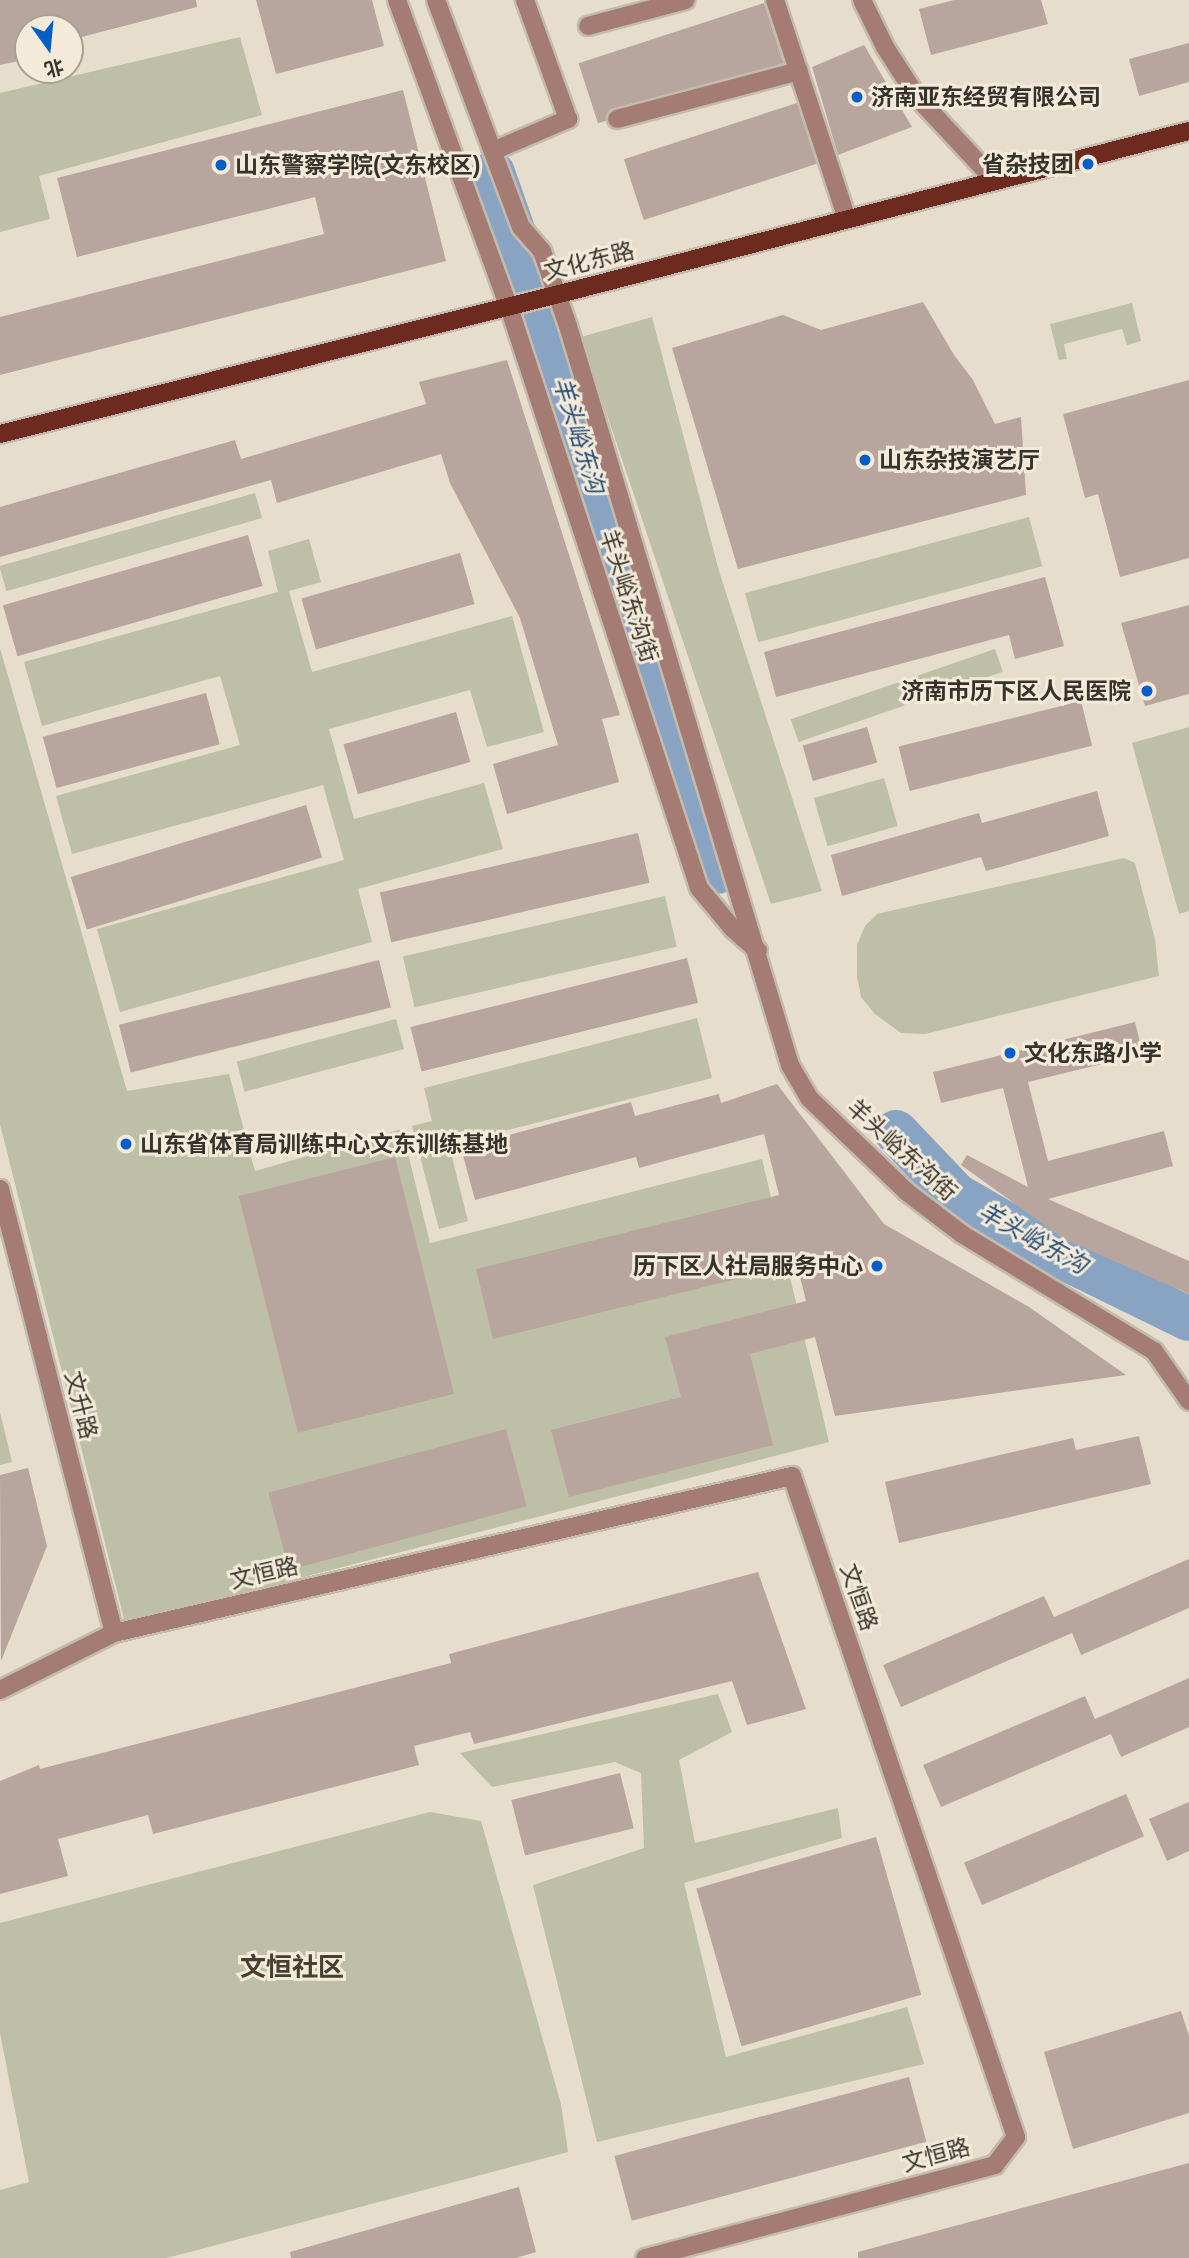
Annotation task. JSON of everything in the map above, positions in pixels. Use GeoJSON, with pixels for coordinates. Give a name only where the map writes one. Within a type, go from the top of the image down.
{"type":"FeatureCollection","features":[{"type":"Feature","properties":{"kind":"main road","name":"文化东路"},"geometry":{"type":"LineString","coordinates":[[0,434],[557,295],[1189,131]]}},
{"type":"Feature","properties":{"kind":"street","name":"羊头峪东沟街"},"geometry":{"type":"LineString","coordinates":[[397,0],[509,307],[699,888],[733,929],[758,951]]}},
{"type":"Feature","properties":{"kind":"street","name":"羊头峪东沟街"},"geometry":{"type":"LineString","coordinates":[[436,0],[522,227],[542,251],[557,295],[758,951],[790,1065],[810,1099],[907,1192],[962,1234],[1154,1351],[1189,1401]]}},
{"type":"Feature","properties":{"kind":"street"},"geometry":{"type":"LineString","coordinates":[[493,151],[568,119],[525,0]]}},
{"type":"Feature","properties":{"kind":"street"},"geometry":{"type":"LineString","coordinates":[[589,26],[686,0]]}},
{"type":"Feature","properties":{"kind":"street"},"geometry":{"type":"LineString","coordinates":[[775,0],[847,219]]}},
{"type":"Feature","properties":{"kind":"street"},"geometry":{"type":"LineString","coordinates":[[862,0],[886,47],[917,97],[995,181]]}},
{"type":"Feature","properties":{"kind":"street"},"geometry":{"type":"LineString","coordinates":[[617,119],[799,71]]}},
{"type":"Feature","properties":{"kind":"street","name":"文升路"},"geometry":{"type":"LineString","coordinates":[[0,1189],[114,1633]]}},
{"type":"Feature","properties":{"kind":"street","name":"文恒路"},"geometry":{"type":"LineString","coordinates":[[0,1690],[114,1633],[792,1476],[1016,2137],[995,2165],[645,2258]]}},
{"type":"Feature","properties":{"kind":"green space"},"geometry":{"type":"Polygon","coordinates":[[[240,37],[262,115],[39,176],[50,219],[0,232],[0,93],[39,84],[84,84],[84,73],[240,37]]]}},
{"type":"Feature","properties":{"kind":"green space"},"geometry":{"type":"Polygon","coordinates":[[[1132,303],[1141,341],[1127,345],[1122,329],[1064,344],[1067,359],[1059,360],[1050,324],[1132,303]]]}},
{"type":"Feature","properties":{"kind":"green space"},"geometry":{"type":"Polygon","coordinates":[[[652,317],[719,571],[822,891],[771,904],[581,337],[652,317]]]}},
{"type":"Feature","properties":{"kind":"green space"},"geometry":{"type":"Polygon","coordinates":[[[255,493],[262,518],[6,591],[0,566],[255,493]]]}},
{"type":"Feature","properties":{"kind":"green space"},"geometry":{"type":"Polygon","coordinates":[[[1029,517],[1042,566],[758,642],[745,593],[1029,517]]]}},
{"type":"Feature","properties":{"kind":"green space"},"geometry":{"type":"Polygon","coordinates":[[[309,539],[321,582],[289,591],[312,672],[512,616],[544,732],[487,747],[470,690],[329,729],[354,819],[484,783],[503,849],[358,889],[372,942],[120,1012],[97,929],[344,860],[323,785],[72,854],[56,796],[240,745],[220,676],[42,726],[24,662],[278,592],[268,551],[309,539]]]}},
{"type":"Feature","properties":{"kind":"green space","name":"山东省体育局训练中心文东训练基地"},"geometry":{"type":"Polygon","coordinates":[[[0,648],[127,1091],[229,1074],[255,1171],[402,1129],[430,1243],[762,1159],[829,1442],[125,1623],[0,1124],[0,648]]]}},
{"type":"Feature","properties":{"kind":"green space"},"geometry":{"type":"Polygon","coordinates":[[[995,649],[1003,672],[799,742],[791,719],[995,649]]]}},
{"type":"Feature","properties":{"kind":"green space"},"geometry":{"type":"Polygon","coordinates":[[[1189,727],[1189,911],[1179,914],[1132,743],[1189,727]]]}},
{"type":"Feature","properties":{"kind":"green space"},"geometry":{"type":"Polygon","coordinates":[[[884,778],[898,826],[828,846],[814,798],[884,778]]]}},
{"type":"Feature","properties":{"kind":"green space"},"geometry":{"type":"Polygon","coordinates":[[[1124,858],[1135,863],[1155,939],[1159,976],[925,1034],[901,1033],[875,1014],[861,997],[857,976],[857,945],[865,926],[877,914],[1124,858]]]}},
{"type":"Feature","properties":{"kind":"green space"},"geometry":{"type":"Polygon","coordinates":[[[665,896],[677,947],[415,1007],[403,957],[665,896]]]}},
{"type":"Feature","properties":{"kind":"green space"},"geometry":{"type":"Polygon","coordinates":[[[697,1018],[712,1078],[449,1145],[468,1221],[439,1229],[412,1126],[432,1121],[424,1088],[697,1018]]]}},
{"type":"Feature","properties":{"kind":"green space"},"geometry":{"type":"Polygon","coordinates":[[[396,1019],[404,1049],[245,1092],[237,1062],[396,1019]]]}},
{"type":"Feature","properties":{"kind":"green space"},"geometry":{"type":"Polygon","coordinates":[[[0,1412],[12,1462],[0,1465],[0,1412]]]}},
{"type":"Feature","properties":{"kind":"green space"},"geometry":{"type":"Polygon","coordinates":[[[718,1694],[732,1732],[679,1760],[695,1843],[838,1808],[842,1838],[684,1883],[726,2057],[907,2007],[924,2064],[597,2142],[533,1885],[644,1848],[641,1773],[615,1762],[492,1787],[460,1753],[718,1694]]]}},
{"type":"Feature","properties":{"kind":"green space"},"geometry":{"type":"Polygon","coordinates":[[[430,1812],[481,1821],[561,2104],[568,2152],[167,2258],[0,2258],[0,2190],[29,2182],[0,2033],[0,1923],[430,1812]]]}},
{"type":"Feature","properties":{"kind":"building"},"geometry":{"type":"Polygon","coordinates":[[[0,0],[196,0],[197,7],[84,36],[84,14],[14,14],[14,62],[0,65],[0,0]]]}},
{"type":"Feature","properties":{"kind":"building"},"geometry":{"type":"Polygon","coordinates":[[[256,0],[372,0],[384,46],[276,74],[256,0]]]}},
{"type":"Feature","properties":{"kind":"building"},"geometry":{"type":"Polygon","coordinates":[[[954,0],[1041,0],[1048,24],[931,55],[919,9],[954,0]]]}},
{"type":"Feature","properties":{"kind":"building"},"geometry":{"type":"Polygon","coordinates":[[[764,3],[783,63],[598,123],[579,63],[764,3]]]}},
{"type":"Feature","properties":{"kind":"building"},"geometry":{"type":"Polygon","coordinates":[[[1189,43],[1189,82],[1139,96],[1129,59],[1189,43]]]}},
{"type":"Feature","properties":{"kind":"building","name":"济南亚东经贸有限公司"},"geometry":{"type":"Polygon","coordinates":[[[864,45],[912,127],[838,155],[812,67],[864,45]]]}},
{"type":"Feature","properties":{"kind":"building"},"geometry":{"type":"Polygon","coordinates":[[[403,90],[446,261],[0,375],[0,317],[324,234],[315,197],[77,257],[57,178],[403,90]]]}},
{"type":"Feature","properties":{"kind":"building"},"geometry":{"type":"Polygon","coordinates":[[[797,103],[817,164],[644,220],[624,159],[797,103]]]}},
{"type":"Feature","properties":{"kind":"building","name":"山东杂技演艺厅"},"geometry":{"type":"Polygon","coordinates":[[[923,302],[954,355],[973,380],[995,424],[1021,417],[1026,495],[738,569],[672,348],[783,315],[821,330],[923,302]]]}},
{"type":"Feature","properties":{"kind":"building"},"geometry":{"type":"Polygon","coordinates":[[[507,360],[620,715],[602,719],[619,782],[507,814],[493,764],[558,745],[520,618],[450,483],[441,454],[277,503],[271,480],[0,557],[0,507],[235,440],[241,459],[426,404],[419,382],[507,360]]]}},
{"type":"Feature","properties":{"kind":"building"},"geometry":{"type":"Polygon","coordinates":[[[1189,380],[1189,558],[1120,577],[1098,494],[1085,498],[1063,414],[1189,380]]]}},
{"type":"Feature","properties":{"kind":"building"},"geometry":{"type":"Polygon","coordinates":[[[248,535],[263,586],[17,656],[3,605],[248,535]]]}},
{"type":"Feature","properties":{"kind":"building"},"geometry":{"type":"Polygon","coordinates":[[[460,553],[475,604],[316,649],[301,598],[460,553]]]}},
{"type":"Feature","properties":{"kind":"building"},"geometry":{"type":"Polygon","coordinates":[[[1045,577],[1064,646],[1015,659],[1009,635],[776,697],[764,652],[1045,577]]]}},
{"type":"Feature","properties":{"kind":"building"},"geometry":{"type":"Polygon","coordinates":[[[1189,605],[1189,694],[1145,706],[1121,623],[1189,605]]]}},
{"type":"Feature","properties":{"kind":"building"},"geometry":{"type":"Polygon","coordinates":[[[206,693],[220,744],[56,788],[43,737],[206,693]]]}},
{"type":"Feature","properties":{"kind":"building"},"geometry":{"type":"Polygon","coordinates":[[[1081,701],[1092,746],[910,791],[899,746],[1081,701]]]}},
{"type":"Feature","properties":{"kind":"building"},"geometry":{"type":"Polygon","coordinates":[[[456,712],[470,762],[358,794],[344,744],[456,712]]]}},
{"type":"Feature","properties":{"kind":"building"},"geometry":{"type":"Polygon","coordinates":[[[867,727],[877,763],[813,781],[803,745],[867,727]]]}},
{"type":"Feature","properties":{"kind":"building"},"geometry":{"type":"Polygon","coordinates":[[[1097,791],[1109,836],[986,871],[981,857],[842,896],[831,855],[979,813],[982,823],[1097,791]]]}},
{"type":"Feature","properties":{"kind":"building"},"geometry":{"type":"Polygon","coordinates":[[[306,805],[322,858],[87,930],[71,877],[306,805]]]}},
{"type":"Feature","properties":{"kind":"building"},"geometry":{"type":"Polygon","coordinates":[[[638,833],[649,883],[391,942],[380,893],[638,833]]]}},
{"type":"Feature","properties":{"kind":"building"},"geometry":{"type":"Polygon","coordinates":[[[687,958],[698,1003],[422,1072],[410,1027],[687,958]]]}},
{"type":"Feature","properties":{"kind":"building"},"geometry":{"type":"Polygon","coordinates":[[[379,960],[391,1008],[131,1072],[119,1025],[379,960]]]}},
{"type":"Feature","properties":{"kind":"building"},"geometry":{"type":"Polygon","coordinates":[[[1135,1022],[1143,1054],[1028,1082],[1048,1161],[1164,1131],[1173,1166],[1048,1199],[1189,1261],[1189,1294],[1064,1239],[961,1165],[967,1155],[1028,1187],[1003,1088],[941,1103],[933,1072],[1135,1022]]]}},
{"type":"Feature","properties":{"kind":"building"},"geometry":{"type":"Polygon","coordinates":[[[777,1084],[884,1224],[1029,1307],[1126,1375],[835,1416],[815,1337],[750,1354],[773,1445],[569,1497],[551,1430],[681,1397],[665,1337],[806,1301],[797,1264],[493,1339],[476,1269],[779,1195],[764,1134],[639,1168],[636,1157],[475,1200],[461,1148],[631,1102],[635,1116],[719,1094],[721,1103],[777,1084]]]}},
{"type":"Feature","properties":{"kind":"building"},"geometry":{"type":"Polygon","coordinates":[[[395,1157],[454,1394],[298,1433],[239,1196],[395,1157]]]}},
{"type":"Feature","properties":{"kind":"building"},"geometry":{"type":"Polygon","coordinates":[[[506,1429],[527,1506],[289,1570],[268,1493],[506,1429]]]}},
{"type":"Feature","properties":{"kind":"building"},"geometry":{"type":"Polygon","coordinates":[[[1139,1436],[1151,1484],[899,1543],[885,1482],[1073,1438],[1076,1450],[1139,1436]]]}},
{"type":"Feature","properties":{"kind":"building"},"geometry":{"type":"Polygon","coordinates":[[[28,1468],[47,1546],[1,1661],[0,1475],[28,1468]]]}},
{"type":"Feature","properties":{"kind":"building"},"geometry":{"type":"Polygon","coordinates":[[[1189,1559],[1189,1608],[1081,1655],[1072,1633],[901,1707],[883,1665],[1044,1596],[1054,1617],[1189,1559]]]}},
{"type":"Feature","properties":{"kind":"building"},"geometry":{"type":"Polygon","coordinates":[[[758,1572],[806,1709],[747,1725],[732,1681],[474,1744],[470,1732],[414,1746],[419,1765],[153,1834],[148,1815],[58,1839],[68,1876],[0,1894],[0,1781],[39,1765],[40,1769],[451,1663],[449,1654],[758,1572]]]}},
{"type":"Feature","properties":{"kind":"building"},"geometry":{"type":"Polygon","coordinates":[[[1189,1678],[1189,1727],[1121,1757],[1111,1734],[941,1807],[923,1765],[1085,1696],[1095,1719],[1189,1678]]]}},
{"type":"Feature","properties":{"kind":"building"},"geometry":{"type":"Polygon","coordinates":[[[620,1773],[634,1828],[525,1855],[511,1800],[620,1773]]]}},
{"type":"Feature","properties":{"kind":"building"},"geometry":{"type":"Polygon","coordinates":[[[1126,1794],[1144,1836],[982,1905],[964,1863],[1126,1794]]]}},
{"type":"Feature","properties":{"kind":"building"},"geometry":{"type":"Polygon","coordinates":[[[1189,1802],[1189,1851],[1167,1861],[1149,1819],[1189,1802]]]}},
{"type":"Feature","properties":{"kind":"building"},"geometry":{"type":"Polygon","coordinates":[[[876,1837],[921,1995],[741,2046],[696,1889],[876,1837]]]}},
{"type":"Feature","properties":{"kind":"building"},"geometry":{"type":"Polygon","coordinates":[[[1181,2011],[1189,2036],[1189,2113],[1073,2149],[1044,2052],[1181,2011]]]}},
{"type":"Feature","properties":{"kind":"building"},"geometry":{"type":"Polygon","coordinates":[[[909,2077],[926,2142],[632,2221],[614,2156],[909,2077]]]}},
{"type":"Feature","properties":{"kind":"building"},"geometry":{"type":"Polygon","coordinates":[[[1189,2163],[1189,2258],[858,2258],[858,2252],[1189,2163]]]}},
{"type":"Feature","properties":{"kind":"building"},"geometry":{"type":"Polygon","coordinates":[[[519,2187],[536,2252],[516,2258],[291,2258],[290,2252],[519,2187]]]}},
{"type":"Feature","properties":{"kind":"waterway","name":"羊头峪东沟"},"geometry":{"type":"LineString","coordinates":[[493,173],[528,273],[717,872]]}},
{"type":"Feature","properties":{"kind":"waterway","name":"羊头峪东沟"},"geometry":{"type":"LineString","coordinates":[[896,1132],[956,1195],[1070,1261],[1189,1319]]}},
{"type":"Feature","properties":{"kind":"place","name":"济南亚东经贸有限公司"},"geometry":{"type":"Point","coordinates":[857,97]}},
{"type":"Feature","properties":{"kind":"place","name":"省杂技团"},"geometry":{"type":"Point","coordinates":[1088,164]}},
{"type":"Feature","properties":{"kind":"place","name":"山东警察学院(文东校区)"},"geometry":{"type":"Point","coordinates":[221,165]}},
{"type":"Feature","properties":{"kind":"place","name":"山东杂技演艺厅"},"geometry":{"type":"Point","coordinates":[865,460]}},
{"type":"Feature","properties":{"kind":"place","name":"济南市历下区人民医院"},"geometry":{"type":"Point","coordinates":[1147,691]}},
{"type":"Feature","properties":{"kind":"place","name":"文化东路小学"},"geometry":{"type":"Point","coordinates":[1010,1053]}},
{"type":"Feature","properties":{"kind":"place","name":"山东省体育局训练中心文东训练基地"},"geometry":{"type":"Point","coordinates":[126,1144]}},
{"type":"Feature","properties":{"kind":"place","name":"历下区人社局服务中心"},"geometry":{"type":"Point","coordinates":[877,1266]}},
{"type":"Feature","properties":{"kind":"district","name":"文恒社区"},"geometry":{"type":"Point","coordinates":[292,1968]}}]}
